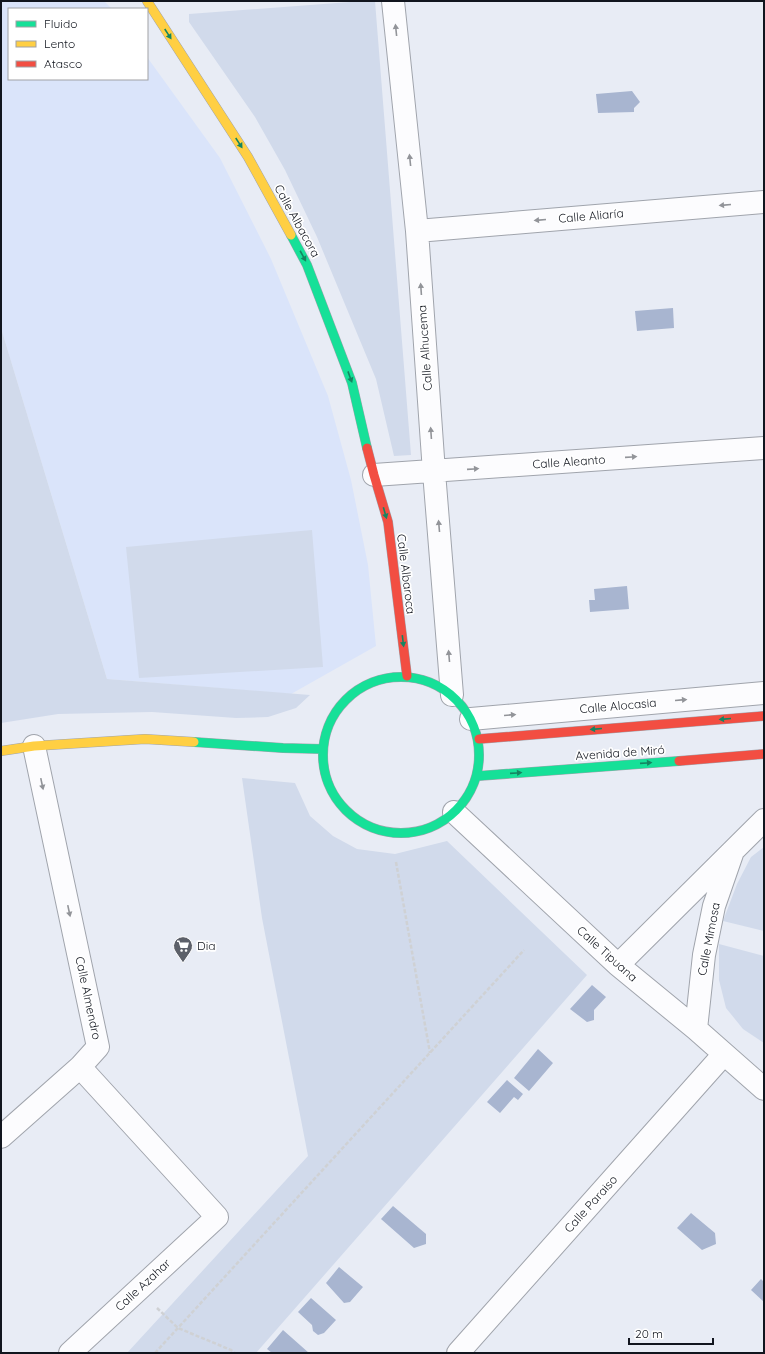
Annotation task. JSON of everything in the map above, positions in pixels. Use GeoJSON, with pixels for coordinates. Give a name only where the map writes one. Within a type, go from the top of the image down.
{"type":"FeatureCollection","features":[{"type":"Feature","properties":{"kind":"main road","name":"Calle Albacora"},"geometry":{"type":"LineString","coordinates":[[147,1],[248,157],[307,265],[352,383],[374,475]]}},
{"type":"Feature","properties":{"kind":"main road","name":"Calle Albaroca"},"geometry":{"type":"LineString","coordinates":[[374,475],[388,522],[407,676]]}},
{"type":"Feature","properties":{"kind":"main road"},"geometry":{"type":"LineString","coordinates":[[407,676],[431,682],[452,695],[463,706],[471,719],[479,739],[480,758],[478,776],[473,789],[466,800],[448,819],[425,830],[400,834],[374,830],[352,817],[335,798],[324,775],[322,749],[328,726],[340,704],[360,688],[382,678],[407,676]]}},
{"type":"Feature","properties":{"kind":"main road","name":"Avenida de Miró"},"geometry":{"type":"LineString","coordinates":[[479,739],[764,716]]}},
{"type":"Feature","properties":{"kind":"main road"},"geometry":{"type":"LineString","coordinates":[[1,751],[34,746],[145,739],[283,748],[322,749]]}},
{"type":"Feature","properties":{"kind":"main road","name":"Avenida de Miró"},"geometry":{"type":"LineString","coordinates":[[478,776],[764,754]]}},
{"type":"Feature","properties":{"kind":"street","name":"Calle Alhucema"},"geometry":{"type":"LineString","coordinates":[[393,1],[417,231],[452,695]]}},
{"type":"Feature","properties":{"kind":"street","name":"Calle Aliaría"},"geometry":{"type":"LineString","coordinates":[[417,231],[764,202]]}},
{"type":"Feature","properties":{"kind":"street","name":"Calle Aleanto"},"geometry":{"type":"LineString","coordinates":[[374,475],[764,448]]}},
{"type":"Feature","properties":{"kind":"street","name":"Calle Alocasia"},"geometry":{"type":"LineString","coordinates":[[471,719],[764,693]]}},
{"type":"Feature","properties":{"kind":"street","name":"Calle Almendro"},"geometry":{"type":"LineString","coordinates":[[34,746],[98,1047],[80,1067]]}},
{"type":"Feature","properties":{"kind":"street","name":"Calle Tipuana"},"geometry":{"type":"LineString","coordinates":[[454,812],[618,965],[696,1029],[764,1089]]}},
{"type":"Feature","properties":{"kind":"street","name":"Calle Mimosa"},"geometry":{"type":"LineString","coordinates":[[618,965],[764,820]]}},
{"type":"Feature","properties":{"kind":"street","name":"Calle Mimosa"},"geometry":{"type":"LineString","coordinates":[[696,1029],[705,948],[714,906],[733,851]]}},
{"type":"Feature","properties":{"kind":"street","name":"Calle Paraiso"},"geometry":{"type":"LineString","coordinates":[[458,1353],[724,1054]]}},
{"type":"Feature","properties":{"kind":"street"},"geometry":{"type":"LineString","coordinates":[[1,1137],[80,1067]]}},
{"type":"Feature","properties":{"kind":"street","name":"Calle Azahar"},"geometry":{"type":"LineString","coordinates":[[70,1353],[217,1217],[80,1067]]}},
{"type":"Feature","properties":{"kind":"path"},"geometry":{"type":"LineString","coordinates":[[396,862],[430,1053]]}},
{"type":"Feature","properties":{"kind":"path"},"geometry":{"type":"LineString","coordinates":[[155,1353],[524,950]]}},
{"type":"Feature","properties":{"kind":"path"},"geometry":{"type":"LineString","coordinates":[[178,1328],[235,1353]]}},
{"type":"Feature","properties":{"kind":"shaded area"},"geometry":{"type":"Polygon","coordinates":[[[1,1],[104,1],[111,8],[8,8],[8,80],[148,80],[148,58],[220,158],[271,259],[328,396],[351,480],[368,565],[376,646],[291,694],[107,679],[1,328],[1,1]]]}},
{"type":"Feature","properties":{"kind":"shaded area"},"geometry":{"type":"Polygon","coordinates":[[[375,1],[411,455],[394,456],[376,379],[317,237],[285,170],[255,117],[189,22],[189,14],[375,1]]]}},
{"type":"Feature","properties":{"kind":"shaded area"},"geometry":{"type":"Polygon","coordinates":[[[632,91],[640,102],[634,108],[634,112],[598,113],[596,94],[632,91]]]}},
{"type":"Feature","properties":{"kind":"shaded area"},"geometry":{"type":"Polygon","coordinates":[[[673,308],[674,328],[637,331],[635,311],[673,308]]]}},
{"type":"Feature","properties":{"kind":"shaded area"},"geometry":{"type":"Polygon","coordinates":[[[1,328],[107,679],[310,695],[296,708],[268,717],[236,718],[152,712],[58,714],[1,723],[1,328]]]}},
{"type":"Feature","properties":{"kind":"shaded area"},"geometry":{"type":"Polygon","coordinates":[[[312,530],[323,667],[139,678],[126,547],[312,530]]]}},
{"type":"Feature","properties":{"kind":"shaded area"},"geometry":{"type":"Polygon","coordinates":[[[627,586],[629,609],[590,612],[589,600],[595,600],[594,589],[627,586]]]}},
{"type":"Feature","properties":{"kind":"shaded area"},"geometry":{"type":"Polygon","coordinates":[[[242,778],[295,783],[310,816],[333,836],[357,849],[395,854],[447,841],[587,975],[256,1353],[127,1353],[308,1156],[262,918],[242,778]]]}},
{"type":"Feature","properties":{"kind":"shaded area"},"geometry":{"type":"Polygon","coordinates":[[[764,847],[764,931],[723,921],[737,884],[751,857],[764,847]]]}},
{"type":"Feature","properties":{"kind":"shaded area"},"geometry":{"type":"Polygon","coordinates":[[[719,944],[764,956],[764,1043],[743,1029],[726,1008],[719,980],[719,944]]]}},
{"type":"Feature","properties":{"kind":"shaded area"},"geometry":{"type":"Polygon","coordinates":[[[592,985],[606,997],[594,1010],[594,1020],[587,1022],[570,1009],[592,985]]]}},
{"type":"Feature","properties":{"kind":"shaded area"},"geometry":{"type":"Polygon","coordinates":[[[538,1049],[553,1063],[529,1091],[514,1078],[538,1049]]]}},
{"type":"Feature","properties":{"kind":"shaded area"},"geometry":{"type":"Polygon","coordinates":[[[507,1080],[523,1094],[518,1100],[514,1097],[500,1113],[487,1102],[507,1080]]]}},
{"type":"Feature","properties":{"kind":"shaded area"},"geometry":{"type":"Polygon","coordinates":[[[393,1206],[426,1234],[426,1244],[414,1248],[381,1219],[393,1206]]]}},
{"type":"Feature","properties":{"kind":"shaded area"},"geometry":{"type":"Polygon","coordinates":[[[691,1213],[715,1233],[716,1244],[702,1250],[677,1228],[691,1213]]]}},
{"type":"Feature","properties":{"kind":"shaded area"},"geometry":{"type":"Polygon","coordinates":[[[339,1267],[363,1287],[350,1302],[344,1303],[326,1283],[339,1267]]]}},
{"type":"Feature","properties":{"kind":"shaded area"},"geometry":{"type":"Polygon","coordinates":[[[761,1279],[764,1282],[764,1302],[751,1290],[761,1279]]]}},
{"type":"Feature","properties":{"kind":"shaded area"},"geometry":{"type":"Polygon","coordinates":[[[311,1298],[336,1320],[324,1333],[318,1335],[313,1331],[312,1325],[298,1312],[311,1298]]]}},
{"type":"Feature","properties":{"kind":"shaded area"},"geometry":{"type":"Polygon","coordinates":[[[283,1330],[309,1353],[272,1353],[267,1349],[283,1330]]]}},
{"type":"Feature","properties":{"kind":"traffic: fast"},"geometry":{"type":"LineString","coordinates":[[291,235],[307,265],[352,383],[367,448]]}},
{"type":"Feature","properties":{"kind":"traffic: fast"},"geometry":{"type":"LineString","coordinates":[[393,677],[409,677],[431,682],[451,694],[462,705],[474,725],[478,740],[479,755],[478,770],[474,785],[462,805],[451,816],[431,828],[409,833],[393,833],[371,828],[351,816],[340,805],[328,785],[323,763],[323,747],[328,725],[340,705],[351,694],[371,682],[393,677]]}},
{"type":"Feature","properties":{"kind":"traffic: fast"},"geometry":{"type":"LineString","coordinates":[[194,742],[322,749]]}},
{"type":"Feature","properties":{"kind":"traffic: fast"},"geometry":{"type":"LineString","coordinates":[[478,776],[679,761]]}},
{"type":"Feature","properties":{"kind":"traffic: slow"},"geometry":{"type":"LineString","coordinates":[[147,1],[248,157],[291,235]]}},
{"type":"Feature","properties":{"kind":"traffic: slow"},"geometry":{"type":"LineString","coordinates":[[1,751],[34,746],[145,739],[194,742]]}},
{"type":"Feature","properties":{"kind":"traffic: jam"},"geometry":{"type":"LineString","coordinates":[[367,448],[388,522],[407,676]]}},
{"type":"Feature","properties":{"kind":"traffic: jam"},"geometry":{"type":"LineString","coordinates":[[479,739],[764,716]]}},
{"type":"Feature","properties":{"kind":"traffic: jam"},"geometry":{"type":"LineString","coordinates":[[679,761],[764,754]]}},
{"type":"Feature","properties":{"kind":"place","name":"Dia"},"geometry":{"type":"Point","coordinates":[183,963]}}]}
